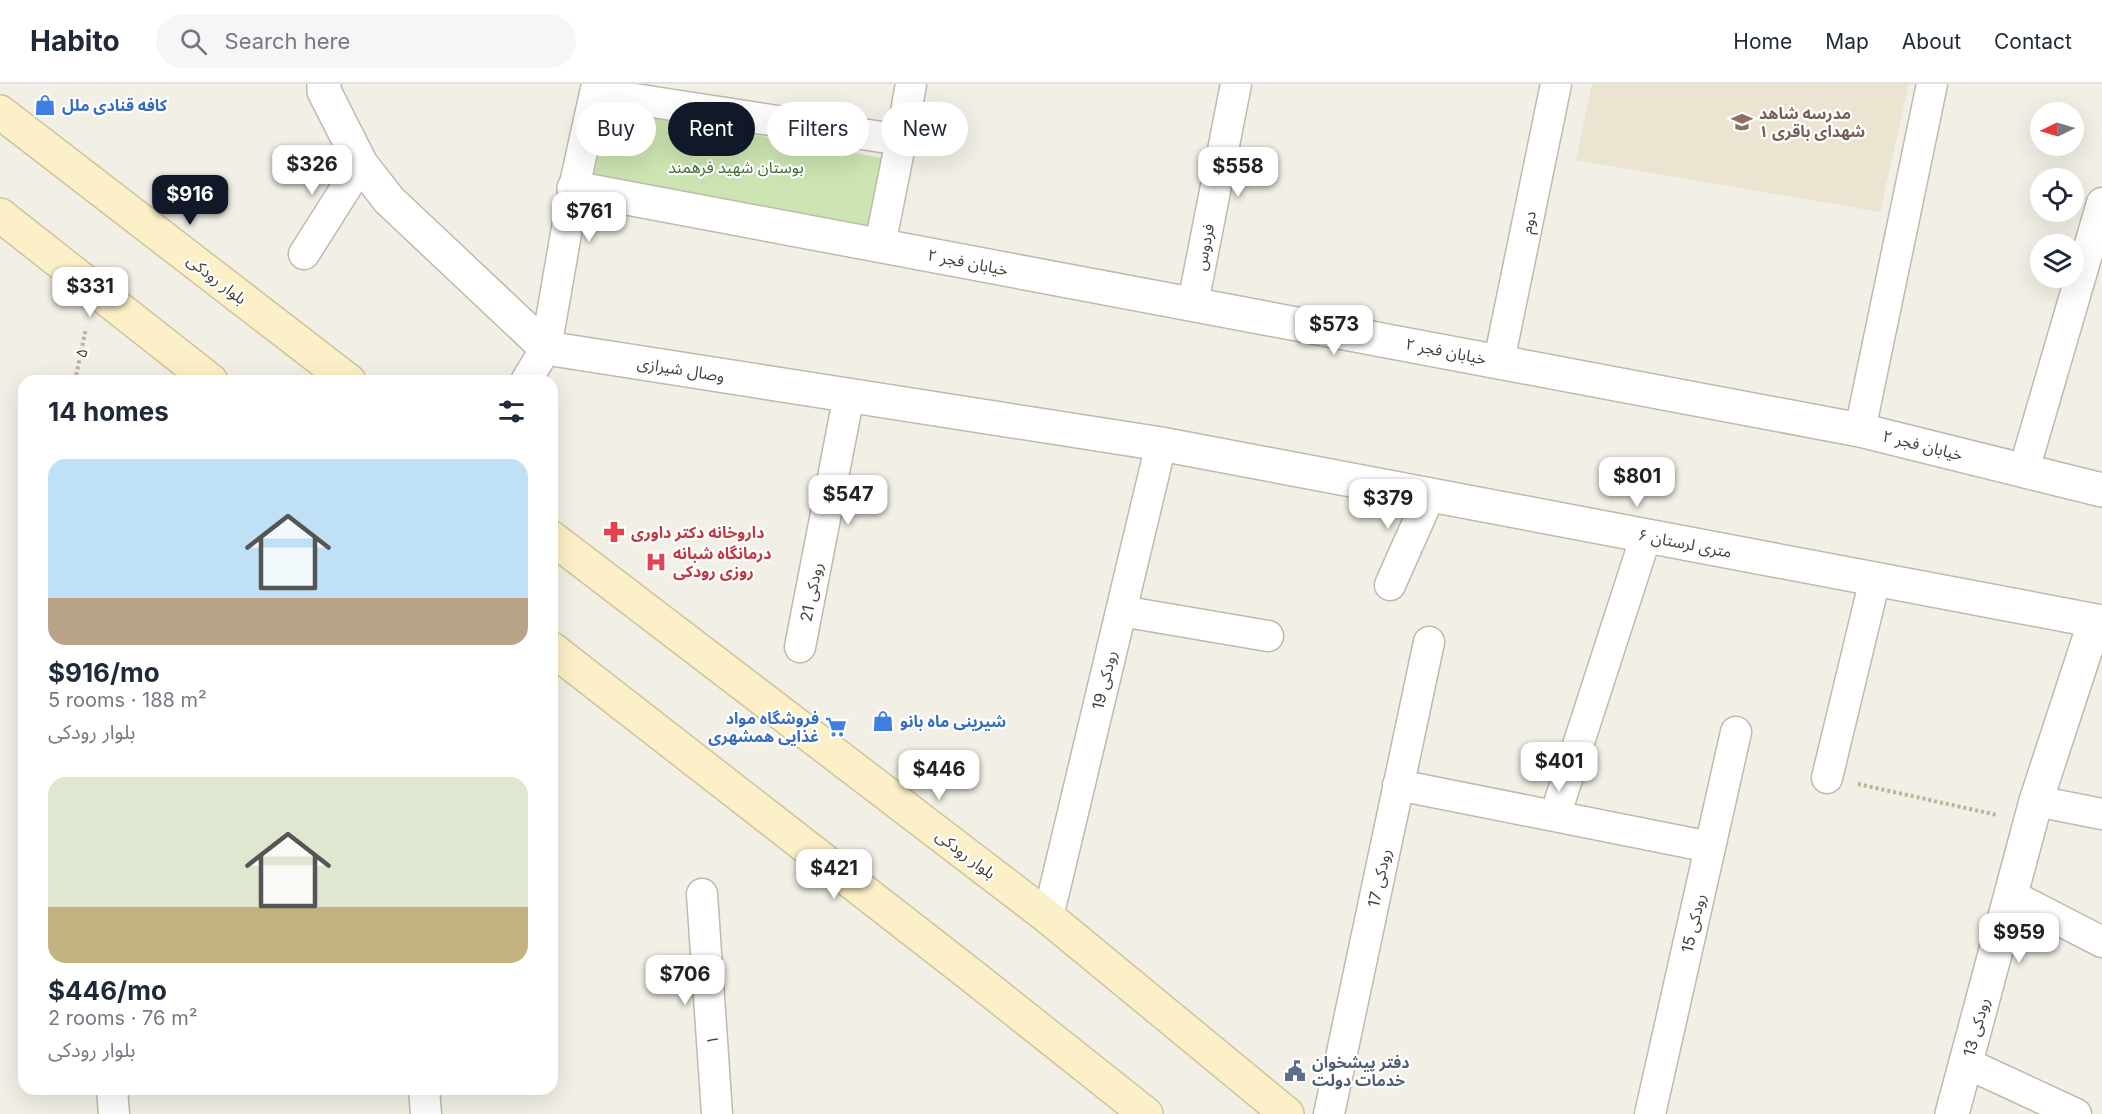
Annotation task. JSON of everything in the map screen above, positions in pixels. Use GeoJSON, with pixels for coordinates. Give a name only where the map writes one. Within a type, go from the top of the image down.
{"type":"FeatureCollection","features":[{"type":"Feature","properties":{"kind":"main road","name":"بلوار رودکی"},"geometry":{"type":"LineString","coordinates":[[0,112],[341,375]]}},
{"type":"Feature","properties":{"kind":"main road"},"geometry":{"type":"LineString","coordinates":[[0,215],[203,375]]}},
{"type":"Feature","properties":{"kind":"main road","name":"بلوار رودکی"},"geometry":{"type":"LineString","coordinates":[[558,543],[1048,917],[1287,1114]]}},
{"type":"Feature","properties":{"kind":"main road"},"geometry":{"type":"LineString","coordinates":[[558,654],[1146,1114]]}},
{"type":"Feature","properties":{"kind":"street"},"geometry":{"type":"LineString","coordinates":[[324,84],[324,91],[361,164],[389,200],[546,348]]}},
{"type":"Feature","properties":{"kind":"street"},"geometry":{"type":"LineString","coordinates":[[908,102],[911,84]]}},
{"type":"Feature","properties":{"kind":"street","name":"فردوس"},"geometry":{"type":"LineString","coordinates":[[1193,303],[1236,84]]}},
{"type":"Feature","properties":{"kind":"street","name":"دوم"},"geometry":{"type":"LineString","coordinates":[[1499,361],[1556,84]]}},
{"type":"Feature","properties":{"kind":"street"},"geometry":{"type":"LineString","coordinates":[[1860,430],[1932,84]]}},
{"type":"Feature","properties":{"kind":"street"},"geometry":{"type":"LineString","coordinates":[[530,375],[546,348],[574,188],[596,88],[881,137]]}},
{"type":"Feature","properties":{"kind":"street"},"geometry":{"type":"LineString","coordinates":[[880,245],[898,156]]}},
{"type":"Feature","properties":{"kind":"street"},"geometry":{"type":"LineString","coordinates":[[304,254],[361,164]]}},
{"type":"Feature","properties":{"kind":"street","name":"خیابان فجر ۲"},"geometry":{"type":"LineString","coordinates":[[574,188],[1860,430],[2102,490]]}},
{"type":"Feature","properties":{"kind":"street"},"geometry":{"type":"LineString","coordinates":[[2024,470],[2102,203]]}},
{"type":"Feature","properties":{"kind":"street","name":"وصال شیرازی"},"geometry":{"type":"LineString","coordinates":[[546,348],[1161,444]]}},
{"type":"Feature","properties":{"kind":"street","name":"رودکی 21"},"geometry":{"type":"LineString","coordinates":[[800,647],[849,395]]}},
{"type":"Feature","properties":{"kind":"street","name":"۶ متری لرستان"},"geometry":{"type":"LineString","coordinates":[[1161,444],[2098,622]]}},
{"type":"Feature","properties":{"kind":"street","name":"رودکی 19"},"geometry":{"type":"LineString","coordinates":[[1048,917],[1161,444]]}},
{"type":"Feature","properties":{"kind":"street"},"geometry":{"type":"LineString","coordinates":[[1390,585],[1430,495]]}},
{"type":"Feature","properties":{"kind":"street"},"geometry":{"type":"LineString","coordinates":[[1555,816],[1646,536]]}},
{"type":"Feature","properties":{"kind":"street"},"geometry":{"type":"LineString","coordinates":[[1827,778],[1875,579]]}},
{"type":"Feature","properties":{"kind":"street"},"geometry":{"type":"LineString","coordinates":[[1121,611],[1268,636]]}},
{"type":"Feature","properties":{"kind":"street","name":"رودکی 13"},"geometry":{"type":"LineString","coordinates":[[1952,1114],[2033,812],[2098,622]]}},
{"type":"Feature","properties":{"kind":"street","name":"رودکی 17"},"geometry":{"type":"LineString","coordinates":[[1329,1114],[1430,642]]}},
{"type":"Feature","properties":{"kind":"street","name":"رودکی 15"},"geometry":{"type":"LineString","coordinates":[[1650,1114],[1736,732]]}},
{"type":"Feature","properties":{"kind":"street"},"geometry":{"type":"LineString","coordinates":[[1398,785],[1710,847]]}},
{"type":"Feature","properties":{"kind":"street"},"geometry":{"type":"LineString","coordinates":[[2033,812],[2102,814]]}},
{"type":"Feature","properties":{"kind":"street","name":"۱"},"geometry":{"type":"LineString","coordinates":[[702,894],[717,1114]]}},
{"type":"Feature","properties":{"kind":"street"},"geometry":{"type":"LineString","coordinates":[[2011,895],[2102,942]]}},
{"type":"Feature","properties":{"kind":"street"},"geometry":{"type":"LineString","coordinates":[[1966,1063],[2076,1114]]}},
{"type":"Feature","properties":{"kind":"street"},"geometry":{"type":"LineString","coordinates":[[112,1095],[114,1114]]}},
{"type":"Feature","properties":{"kind":"street"},"geometry":{"type":"LineString","coordinates":[[424,1095],[426,1114]]}},
{"type":"Feature","properties":{"kind":"path","name":"۵"},"geometry":{"type":"LineString","coordinates":[[76,375],[95,290]]}},
{"type":"Feature","properties":{"kind":"path"},"geometry":{"type":"LineString","coordinates":[[1827,778],[2033,812]]}},
{"type":"Feature","properties":{"kind":"shaded area","name":"مدرسه شاهد شهدای باقری ۱"},"geometry":{"type":"Polygon","coordinates":[[[1592,84],[1909,84],[1880,212],[1576,160],[1592,84]]]}},
{"type":"Feature","properties":{"kind":"green space","name":"بوستان شهید فرهمند"},"geometry":{"type":"Polygon","coordinates":[[[656,117],[668,119],[668,156],[755,156],[755,135],[767,137],[767,156],[869,156],[881,158],[868,228],[591,176],[595,156],[656,156],[656,117]]]}},
{"type":"Feature","properties":{"kind":"place","name":"کافه قنادی ملل"},"geometry":{"type":"Point","coordinates":[45,105]}},
{"type":"Feature","properties":{"kind":"place","name":"مدرسه شاهد شهدای باقری ۱"},"geometry":{"type":"Point","coordinates":[1742,122]}},
{"type":"Feature","properties":{"kind":"place","name":"داروخانه دکتر داوری"},"geometry":{"type":"Point","coordinates":[614,532]}},
{"type":"Feature","properties":{"kind":"place","name":"درمانگاه شبانه روزی رودکی"},"geometry":{"type":"Point","coordinates":[656,562]}},
{"type":"Feature","properties":{"kind":"place","name":"شیرینی ماه بانو"},"geometry":{"type":"Point","coordinates":[883,721]}},
{"type":"Feature","properties":{"kind":"place","name":"فروشگاه مواد غذایی همشهری"},"geometry":{"type":"Point","coordinates":[836,727]}},
{"type":"Feature","properties":{"kind":"place","name":"دفتر پیشخوان خدمات دولت"},"geometry":{"type":"Point","coordinates":[1295,1071]}}]}
